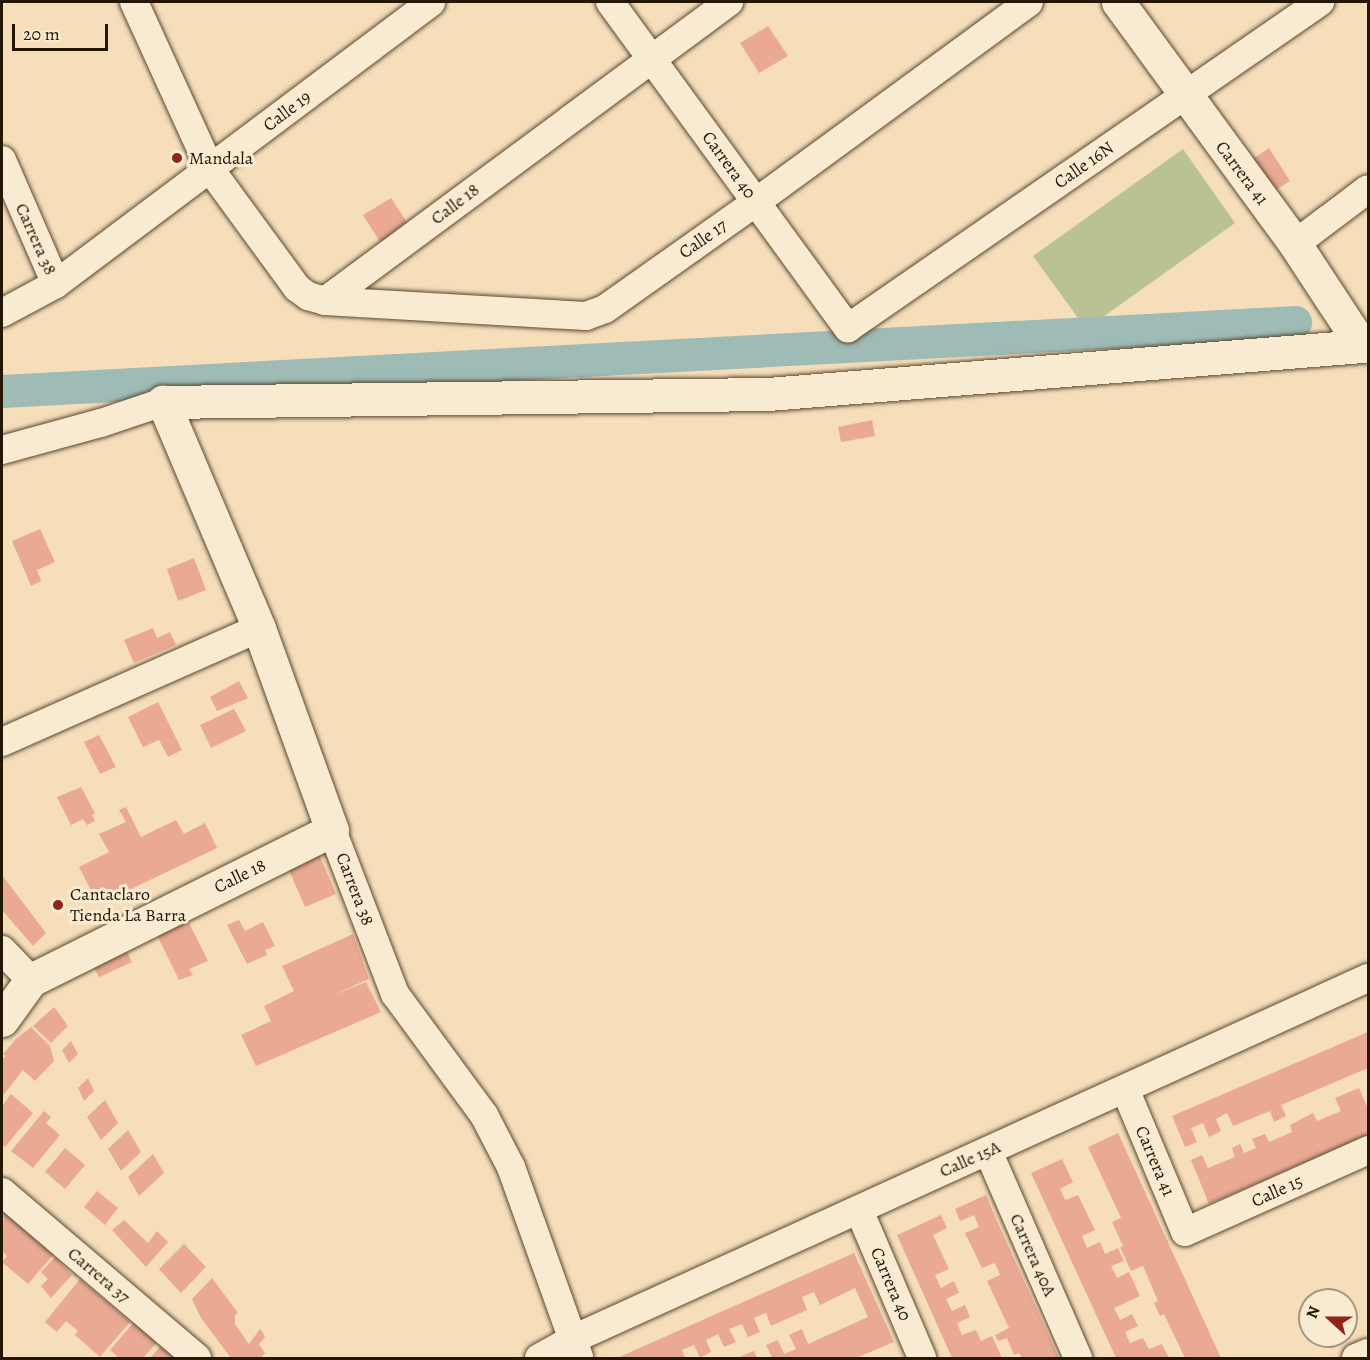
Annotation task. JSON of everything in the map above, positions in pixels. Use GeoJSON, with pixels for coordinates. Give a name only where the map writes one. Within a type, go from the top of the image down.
{"type":"FeatureCollection","features":[{"type":"Feature","properties":{"kind":"street"},"geometry":{"type":"LineString","coordinates":[[134,2],[210,168],[297,288],[308,296],[325,301]]}},
{"type":"Feature","properties":{"kind":"street","name":"Calle 19"},"geometry":{"type":"LineString","coordinates":[[56,284],[431,2]]}},
{"type":"Feature","properties":{"kind":"street","name":"Carrera 40"},"geometry":{"type":"LineString","coordinates":[[610,2],[848,328]]}},
{"type":"Feature","properties":{"kind":"street","name":"Calle 18"},"geometry":{"type":"LineString","coordinates":[[325,301],[729,2]]}},
{"type":"Feature","properties":{"kind":"street","name":"Calle 17"},"geometry":{"type":"LineString","coordinates":[[325,301],[586,316],[605,309],[756,202],[1029,2]]}},
{"type":"Feature","properties":{"kind":"street","name":"Carrera 41"},"geometry":{"type":"LineString","coordinates":[[1118,2],[1295,244],[1366,347]]}},
{"type":"Feature","properties":{"kind":"street","name":"Calle 16N"},"geometry":{"type":"LineString","coordinates":[[848,328],[1320,2]]}},
{"type":"Feature","properties":{"kind":"street","name":"Carrera 38"},"geometry":{"type":"LineString","coordinates":[[2,160],[56,284]]}},
{"type":"Feature","properties":{"kind":"street"},"geometry":{"type":"LineString","coordinates":[[1295,244],[1368,189]]}},
{"type":"Feature","properties":{"kind":"street"},"geometry":{"type":"LineString","coordinates":[[2,313],[56,284]]}},
{"type":"Feature","properties":{"kind":"street"},"geometry":{"type":"LineString","coordinates":[[2,450],[100,423],[163,402],[768,394],[1366,347]]}},
{"type":"Feature","properties":{"kind":"street","name":"Carrera 38"},"geometry":{"type":"LineString","coordinates":[[163,402],[259,628],[332,830],[395,994],[484,1115],[511,1167],[575,1349]]}},
{"type":"Feature","properties":{"kind":"street"},"geometry":{"type":"LineString","coordinates":[[2,742],[259,628]]}},
{"type":"Feature","properties":{"kind":"street","name":"Calle 18"},"geometry":{"type":"LineString","coordinates":[[2,1020],[31,980],[332,830]]}},
{"type":"Feature","properties":{"kind":"street"},"geometry":{"type":"LineString","coordinates":[[2,950],[31,980]]}},
{"type":"Feature","properties":{"kind":"street","name":"Calle 15A"},"geometry":{"type":"LineString","coordinates":[[575,1349],[859,1210],[1368,978]]}},
{"type":"Feature","properties":{"kind":"street","name":"Carrera 41"},"geometry":{"type":"LineString","coordinates":[[1125,1089],[1185,1232]]}},
{"type":"Feature","properties":{"kind":"street","name":"Calle 15"},"geometry":{"type":"LineString","coordinates":[[1185,1232],[1368,1150]]}},
{"type":"Feature","properties":{"kind":"street","name":"Carrera 40A"},"geometry":{"type":"LineString","coordinates":[[988,1151],[1078,1359]]}},
{"type":"Feature","properties":{"kind":"street","name":"Carrera 37"},"geometry":{"type":"LineString","coordinates":[[2,1192],[197,1359]]}},
{"type":"Feature","properties":{"kind":"street","name":"Carrera 40"},"geometry":{"type":"LineString","coordinates":[[859,1210],[922,1359]]}},
{"type":"Feature","properties":{"kind":"street"},"geometry":{"type":"LineString","coordinates":[[539,1359],[575,1349]]}},
{"type":"Feature","properties":{"kind":"street"},"geometry":{"type":"LineString","coordinates":[[1356,1359],[1368,1353]]}},
{"type":"Feature","properties":{"kind":"green space"},"geometry":{"type":"Polygon","coordinates":[[[1183,149],[1235,223],[1086,329],[1033,256],[1183,149]]]}},
{"type":"Feature","properties":{"kind":"building"},"geometry":{"type":"Polygon","coordinates":[[[768,26],[788,56],[759,73],[740,43],[768,26]]]}},
{"type":"Feature","properties":{"kind":"building"},"geometry":{"type":"Polygon","coordinates":[[[1269,148],[1290,181],[1262,199],[1241,167],[1269,148]]]}},
{"type":"Feature","properties":{"kind":"building"},"geometry":{"type":"Polygon","coordinates":[[[391,198],[412,230],[384,248],[363,215],[391,198]]]}},
{"type":"Feature","properties":{"kind":"building"},"geometry":{"type":"Polygon","coordinates":[[[872,420],[875,436],[841,442],[838,427],[872,420]]]}},
{"type":"Feature","properties":{"kind":"building"},"geometry":{"type":"Polygon","coordinates":[[[40,529],[55,562],[37,570],[41,581],[31,586],[12,541],[40,529]]]}},
{"type":"Feature","properties":{"kind":"building"},"geometry":{"type":"Polygon","coordinates":[[[194,558],[206,590],[178,601],[167,569],[194,558]]]}},
{"type":"Feature","properties":{"kind":"building"},"geometry":{"type":"Polygon","coordinates":[[[153,628],[157,638],[170,632],[176,645],[134,663],[124,640],[153,628]]]}},
{"type":"Feature","properties":{"kind":"building"},"geometry":{"type":"Polygon","coordinates":[[[239,681],[248,698],[217,711],[210,697],[239,681]]]}},
{"type":"Feature","properties":{"kind":"building"},"geometry":{"type":"Polygon","coordinates":[[[158,702],[182,750],[168,757],[159,740],[143,747],[128,717],[158,702]]]}},
{"type":"Feature","properties":{"kind":"building"},"geometry":{"type":"Polygon","coordinates":[[[234,709],[246,731],[211,748],[200,725],[234,709]]]}},
{"type":"Feature","properties":{"kind":"building"},"geometry":{"type":"Polygon","coordinates":[[[99,735],[116,767],[100,774],[84,742],[99,735]]]}},
{"type":"Feature","properties":{"kind":"building"},"geometry":{"type":"Polygon","coordinates":[[[81,787],[95,813],[92,815],[95,821],[87,825],[83,819],[71,825],[57,797],[81,787]]]}},
{"type":"Feature","properties":{"kind":"building"},"geometry":{"type":"Polygon","coordinates":[[[126,807],[141,837],[176,820],[184,834],[205,823],[217,848],[129,890],[127,886],[97,902],[79,867],[109,852],[99,834],[126,822],[119,810],[126,807]]]}},
{"type":"Feature","properties":{"kind":"building"},"geometry":{"type":"Polygon","coordinates":[[[319,854],[336,894],[305,907],[288,868],[319,854]]]}},
{"type":"Feature","properties":{"kind":"building"},"geometry":{"type":"Polygon","coordinates":[[[2,875],[46,933],[33,946],[2,910],[2,875]]]}},
{"type":"Feature","properties":{"kind":"building"},"geometry":{"type":"Polygon","coordinates":[[[185,915],[208,961],[189,969],[193,975],[179,980],[154,929],[185,915]]]}},
{"type":"Feature","properties":{"kind":"building"},"geometry":{"type":"Polygon","coordinates":[[[239,920],[245,931],[263,922],[275,946],[265,950],[267,955],[247,964],[227,925],[239,920]]]}},
{"type":"Feature","properties":{"kind":"building"},"geometry":{"type":"Polygon","coordinates":[[[353,934],[369,979],[333,995],[366,982],[381,1012],[256,1066],[241,1035],[271,1021],[264,1006],[294,991],[282,966],[353,934]]]}},
{"type":"Feature","properties":{"kind":"building"},"geometry":{"type":"Polygon","coordinates":[[[123,943],[132,962],[99,977],[91,961],[123,943]]]}},
{"type":"Feature","properties":{"kind":"building"},"geometry":{"type":"Polygon","coordinates":[[[54,1007],[68,1026],[51,1043],[33,1026],[54,1007]]]}},
{"type":"Feature","properties":{"kind":"building"},"geometry":{"type":"Polygon","coordinates":[[[31,1027],[50,1046],[54,1061],[35,1081],[23,1070],[2,1097],[2,1059],[6,1056],[3,1054],[31,1027]]]}},
{"type":"Feature","properties":{"kind":"building"},"geometry":{"type":"Polygon","coordinates":[[[1368,1032],[1368,1068],[1281,1105],[1286,1116],[1274,1122],[1270,1111],[1233,1126],[1227,1113],[1216,1119],[1221,1131],[1209,1137],[1203,1123],[1191,1128],[1197,1142],[1185,1147],[1172,1116],[1368,1032]]]}},
{"type":"Feature","properties":{"kind":"building"},"geometry":{"type":"Polygon","coordinates":[[[71,1041],[78,1054],[69,1063],[62,1050],[71,1041]]]}},
{"type":"Feature","properties":{"kind":"building"},"geometry":{"type":"Polygon","coordinates":[[[88,1078],[94,1091],[84,1101],[78,1088],[88,1078]]]}},
{"type":"Feature","properties":{"kind":"building"},"geometry":{"type":"Polygon","coordinates":[[[1359,1088],[1368,1109],[1368,1135],[1209,1204],[1191,1160],[1202,1155],[1208,1168],[1235,1157],[1232,1148],[1240,1144],[1244,1153],[1256,1148],[1252,1139],[1265,1134],[1269,1142],[1292,1132],[1290,1125],[1313,1113],[1317,1121],[1341,1111],[1335,1098],[1359,1088]]]}},
{"type":"Feature","properties":{"kind":"building"},"geometry":{"type":"Polygon","coordinates":[[[11,1094],[33,1113],[5,1147],[2,1144],[2,1106],[11,1094]]]}},
{"type":"Feature","properties":{"kind":"building"},"geometry":{"type":"Polygon","coordinates":[[[105,1100],[118,1123],[101,1140],[87,1117],[105,1100]]]}},
{"type":"Feature","properties":{"kind":"building"},"geometry":{"type":"Polygon","coordinates":[[[44,1111],[51,1117],[46,1123],[60,1135],[33,1168],[11,1151],[44,1111]]]}},
{"type":"Feature","properties":{"kind":"building"},"geometry":{"type":"Polygon","coordinates":[[[128,1130],[141,1152],[121,1171],[108,1149],[128,1130]]]}},
{"type":"Feature","properties":{"kind":"building"},"geometry":{"type":"Polygon","coordinates":[[[1118,1133],[1221,1358],[1185,1358],[1164,1314],[1160,1316],[1154,1303],[1158,1301],[1143,1266],[1131,1271],[1120,1247],[1123,1246],[1112,1222],[1121,1218],[1088,1147],[1118,1133]]]}},
{"type":"Feature","properties":{"kind":"building"},"geometry":{"type":"Polygon","coordinates":[[[65,1148],[85,1165],[65,1189],[45,1172],[65,1148]]]}},
{"type":"Feature","properties":{"kind":"building"},"geometry":{"type":"Polygon","coordinates":[[[153,1154],[164,1173],[139,1196],[128,1177],[153,1154]]]}},
{"type":"Feature","properties":{"kind":"building"},"geometry":{"type":"Polygon","coordinates":[[[1062,1159],[1073,1182],[1060,1189],[1065,1200],[1078,1195],[1095,1230],[1082,1236],[1087,1248],[1100,1242],[1105,1254],[1118,1248],[1124,1261],[1111,1266],[1117,1278],[1129,1272],[1140,1296],[1114,1308],[1120,1320],[1132,1314],[1138,1326],[1125,1332],[1130,1343],[1143,1338],[1149,1349],[1162,1344],[1169,1358],[1116,1358],[1031,1173],[1062,1159]]]}},
{"type":"Feature","properties":{"kind":"building"},"geometry":{"type":"Polygon","coordinates":[[[97,1191],[118,1208],[105,1225],[84,1207],[97,1191]]]}},
{"type":"Feature","properties":{"kind":"building"},"geometry":{"type":"Polygon","coordinates":[[[986,1195],[1059,1358],[1022,1358],[1019,1353],[1014,1355],[1007,1338],[998,1341],[995,1335],[1009,1328],[987,1281],[1000,1275],[995,1263],[982,1268],[965,1233],[979,1227],[974,1215],[960,1221],[955,1209],[986,1195]]]}},
{"type":"Feature","properties":{"kind":"building"},"geometry":{"type":"Polygon","coordinates":[[[4,1211],[54,1254],[28,1284],[2,1262],[7,1256],[2,1251],[4,1211]]]}},
{"type":"Feature","properties":{"kind":"building"},"geometry":{"type":"Polygon","coordinates":[[[941,1215],[947,1228],[933,1235],[949,1269],[935,1275],[941,1288],[954,1281],[959,1293],[946,1299],[952,1311],[965,1305],[970,1317],[957,1323],[962,1335],[976,1330],[981,1341],[992,1336],[1002,1358],[952,1358],[897,1235],[941,1215]]]}},
{"type":"Feature","properties":{"kind":"building"},"geometry":{"type":"Polygon","coordinates":[[[124,1220],[148,1243],[157,1231],[168,1242],[146,1267],[112,1230],[124,1220]]]}},
{"type":"Feature","properties":{"kind":"building"},"geometry":{"type":"Polygon","coordinates":[[[184,1244],[206,1267],[181,1293],[159,1269],[184,1244]]]}},
{"type":"Feature","properties":{"kind":"building"},"geometry":{"type":"Polygon","coordinates":[[[854,1253],[894,1342],[856,1358],[772,1358],[766,1345],[778,1340],[784,1354],[796,1349],[789,1335],[802,1329],[808,1344],[868,1317],[855,1288],[820,1305],[814,1292],[802,1297],[807,1310],[771,1326],[766,1313],[754,1318],[760,1332],[748,1337],[742,1324],[729,1329],[736,1342],[724,1347],[718,1334],[706,1340],[711,1352],[700,1358],[694,1345],[682,1350],[685,1358],[617,1358],[854,1253]]]}},
{"type":"Feature","properties":{"kind":"building"},"geometry":{"type":"Polygon","coordinates":[[[55,1257],[72,1275],[51,1298],[41,1286],[48,1279],[41,1272],[55,1257]]]}},
{"type":"Feature","properties":{"kind":"building"},"geometry":{"type":"Polygon","coordinates":[[[212,1278],[238,1313],[235,1315],[235,1324],[249,1344],[260,1329],[262,1331],[265,1337],[259,1344],[265,1353],[261,1358],[231,1358],[201,1318],[192,1299],[212,1278]]]}},
{"type":"Feature","properties":{"kind":"building"},"geometry":{"type":"Polygon","coordinates":[[[80,1279],[130,1322],[100,1357],[75,1335],[78,1331],[66,1321],[57,1332],[45,1322],[80,1279]]]}},
{"type":"Feature","properties":{"kind":"building"},"geometry":{"type":"Polygon","coordinates":[[[134,1322],[158,1341],[143,1358],[119,1358],[110,1350],[134,1322]]]}},
{"type":"Feature","properties":{"kind":"building"},"geometry":{"type":"Polygon","coordinates":[[[161,1346],[175,1358],[150,1358],[161,1346]]]}},
{"type":"Feature","properties":{"kind":"building"},"geometry":{"type":"Polygon","coordinates":[[[754,1351],[757,1358],[742,1358],[741,1356],[754,1351]]]}},
{"type":"Feature","properties":{"kind":"waterway"},"geometry":{"type":"LineString","coordinates":[[2,391],[1295,322]]}},
{"type":"Feature","properties":{"kind":"place","name":"Mandala"},"geometry":{"type":"Point","coordinates":[177,158]}},
{"type":"Feature","properties":{"kind":"place","name":"Cantaclaro Tienda La Barra"},"geometry":{"type":"Point","coordinates":[58,905]}}]}
